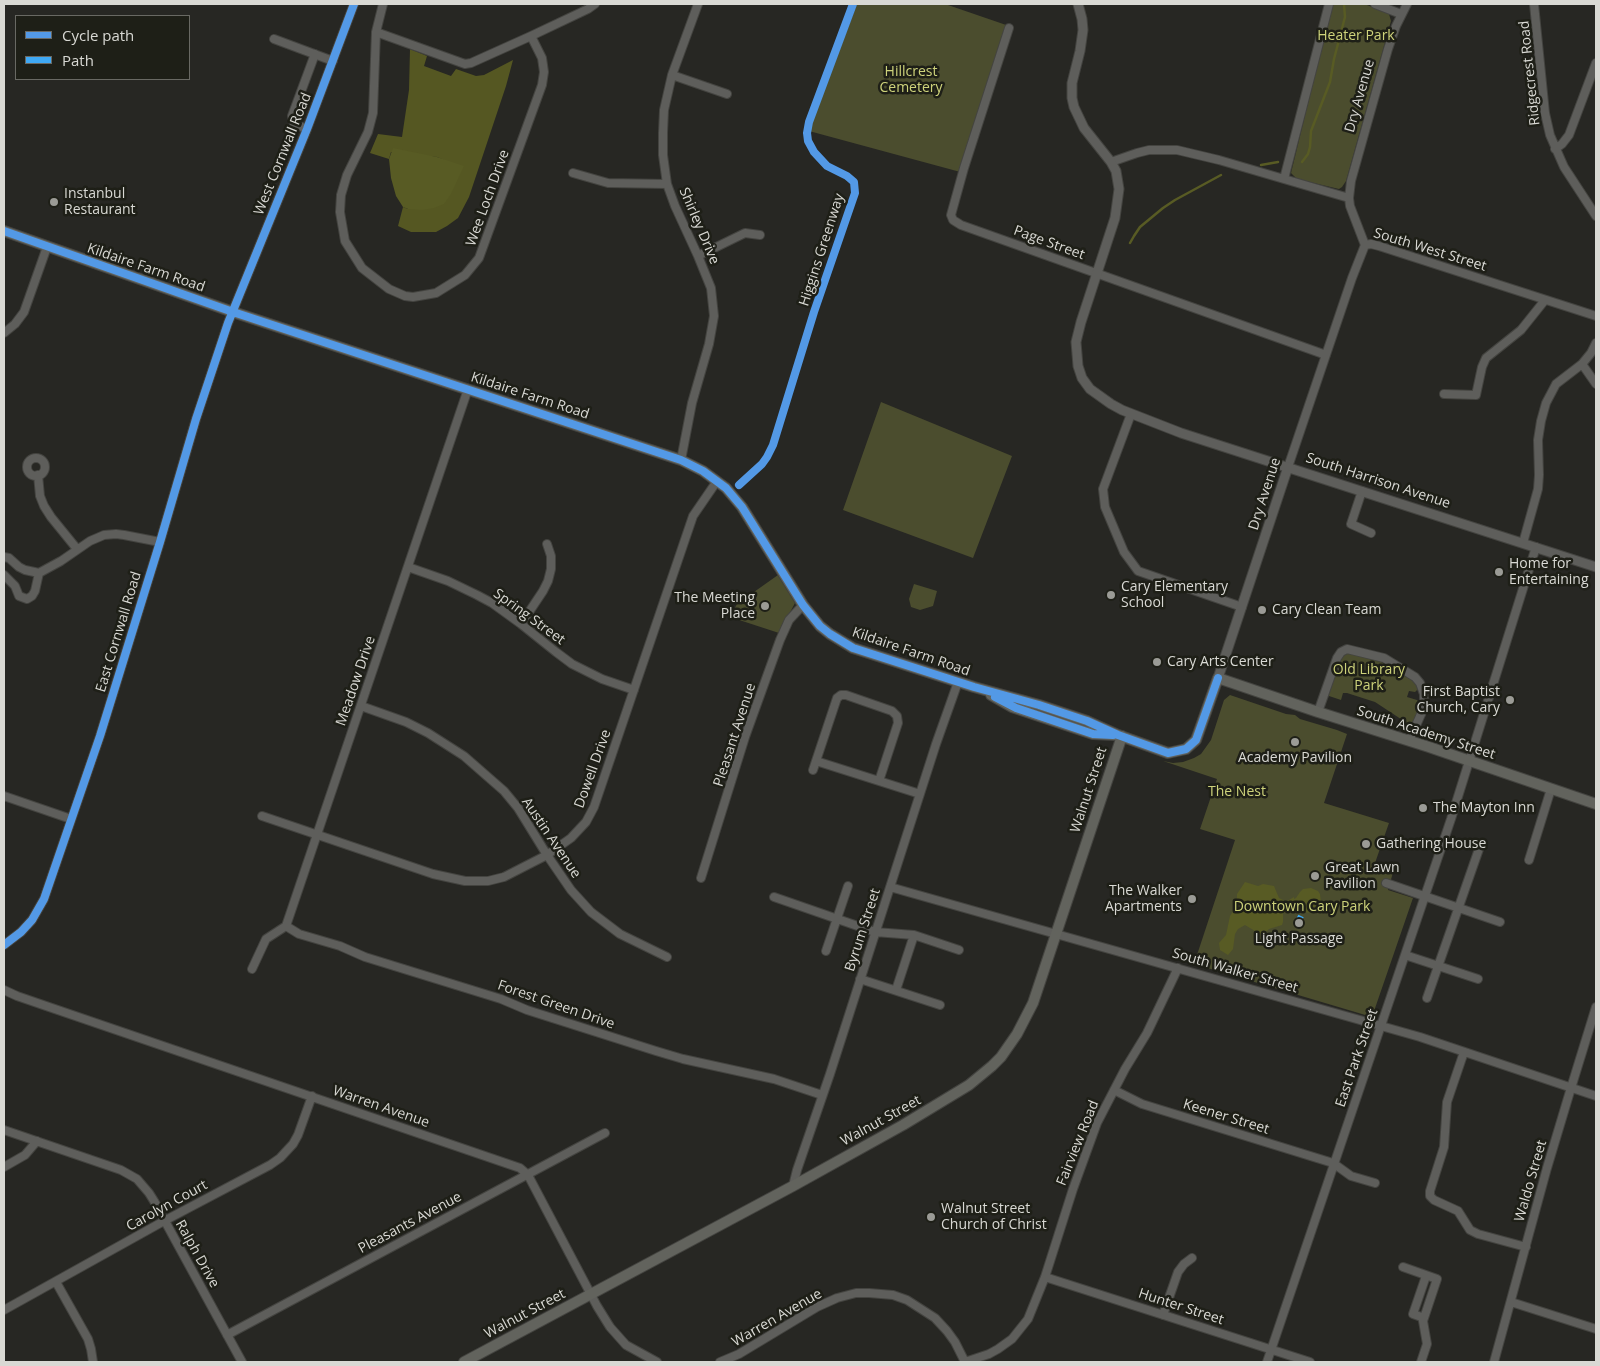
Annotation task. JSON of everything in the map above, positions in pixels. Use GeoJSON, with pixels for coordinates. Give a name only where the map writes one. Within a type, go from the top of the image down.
{"type":"FeatureCollection","features":[{"type":"Feature","properties":{"kind":"main road","name":"Kildaire Farm Road"},"geometry":{"type":"LineString","coordinates":[[4,232],[233,312],[681,460],[703,471],[735,497],[749,516],[803,604],[820,626],[853,648],[974,687],[1026,700],[1087,720],[1120,736],[1168,753],[1186,749]]}},
{"type":"Feature","properties":{"kind":"main road","name":"South Academy Street"},"geometry":{"type":"LineString","coordinates":[[1218,678],[1596,804]]}},
{"type":"Feature","properties":{"kind":"main road","name":"Dry Avenue"},"geometry":{"type":"LineString","coordinates":[[1186,749],[1196,740],[1199,734],[1218,678]]}},
{"type":"Feature","properties":{"kind":"main road","name":"Walnut Street"},"geometry":{"type":"LineString","coordinates":[[464,1362],[794,1186],[942,1102],[969,1085],[992,1066],[1001,1057],[1024,1022],[1033,1003],[1120,736]]}},
{"type":"Feature","properties":{"kind":"street","name":"West Cornwall Road"},"geometry":{"type":"LineString","coordinates":[[233,312],[307,129],[354,4]]}},
{"type":"Feature","properties":{"kind":"street","name":"Wee Loch Drive"},"geometry":{"type":"LineString","coordinates":[[382,4],[376,32],[374,113],[368,132],[343,185],[340,202],[341,225],[349,248],[362,268],[389,289],[413,297],[428,296],[446,288],[465,275],[479,258],[542,85],[544,72],[542,58],[531,36]]}},
{"type":"Feature","properties":{"kind":"street"},"geometry":{"type":"LineString","coordinates":[[376,32],[465,64],[471,64],[595,4]]}},
{"type":"Feature","properties":{"kind":"street","name":"Shirley Drive"},"geometry":{"type":"LineString","coordinates":[[681,460],[692,403],[709,344],[714,316],[711,288],[667,184],[663,155],[663,133],[664,110],[672,75],[698,4]]}},
{"type":"Feature","properties":{"kind":"street","name":"South Harrison Avenue"},"geometry":{"type":"LineString","coordinates":[[1078,4],[1083,30],[1072,83],[1074,107],[1084,128],[1112,162],[1119,188],[1118,210],[1078,332],[1076,350],[1078,366],[1085,383],[1096,394],[1111,404],[1131,414],[1181,433],[1596,567]]}},
{"type":"Feature","properties":{"kind":"street"},"geometry":{"type":"LineString","coordinates":[[1284,179],[1329,4]]}},
{"type":"Feature","properties":{"kind":"street"},"geometry":{"type":"LineString","coordinates":[[1375,4],[1401,14]]}},
{"type":"Feature","properties":{"kind":"street","name":"Dry Avenue"},"geometry":{"type":"LineString","coordinates":[[1349,198],[1352,175],[1388,49],[1401,14],[1407,4]]}},
{"type":"Feature","properties":{"kind":"street","name":"Ridgecrest Road"},"geometry":{"type":"LineString","coordinates":[[1534,4],[1545,113],[1550,135],[1564,167],[1596,216]]}},
{"type":"Feature","properties":{"kind":"street","name":"Page Street"},"geometry":{"type":"LineString","coordinates":[[1009,28],[977,125],[951,218],[961,225],[1326,355]]}},
{"type":"Feature","properties":{"kind":"street"},"geometry":{"type":"LineString","coordinates":[[274,39],[333,61]]}},
{"type":"Feature","properties":{"kind":"street"},"geometry":{"type":"LineString","coordinates":[[307,129],[294,124],[292,116],[315,54]]}},
{"type":"Feature","properties":{"kind":"street"},"geometry":{"type":"LineString","coordinates":[[1555,149],[1569,135],[1596,63]]}},
{"type":"Feature","properties":{"kind":"street"},"geometry":{"type":"LineString","coordinates":[[672,75],[727,94]]}},
{"type":"Feature","properties":{"kind":"street"},"geometry":{"type":"LineString","coordinates":[[1112,162],[1149,150],[1177,150],[1201,155],[1349,198]]}},
{"type":"Feature","properties":{"kind":"street"},"geometry":{"type":"LineString","coordinates":[[573,173],[608,183],[667,184]]}},
{"type":"Feature","properties":{"kind":"street","name":"South West Street"},"geometry":{"type":"LineString","coordinates":[[1349,198],[1354,218],[1366,245],[1379,246],[1596,316]]}},
{"type":"Feature","properties":{"kind":"street"},"geometry":{"type":"LineString","coordinates":[[698,256],[745,233],[760,234]]}},
{"type":"Feature","properties":{"kind":"street","name":"Dry Avenue"},"geometry":{"type":"LineString","coordinates":[[1218,678],[1326,355],[1361,254],[1366,245]]}},
{"type":"Feature","properties":{"kind":"street"},"geometry":{"type":"LineString","coordinates":[[4,333],[15,324],[24,312],[47,246]]}},
{"type":"Feature","properties":{"kind":"street"},"geometry":{"type":"LineString","coordinates":[[1444,394],[1476,395],[1482,367],[1486,358],[1521,330],[1545,300]]}},
{"type":"Feature","properties":{"kind":"street","name":"East Cornwall Road"},"geometry":{"type":"LineString","coordinates":[[4,946],[28,925],[41,906],[100,736],[198,411],[233,312]]}},
{"type":"Feature","properties":{"kind":"street"},"geometry":{"type":"LineString","coordinates":[[1523,543],[1539,484],[1539,427],[1549,395],[1556,384],[1582,364],[1596,343]]}},
{"type":"Feature","properties":{"kind":"street"},"geometry":{"type":"LineString","coordinates":[[1582,364],[1596,384]]}},
{"type":"Feature","properties":{"kind":"street","name":"Meadow Drive"},"geometry":{"type":"LineString","coordinates":[[286,926],[468,389]]}},
{"type":"Feature","properties":{"kind":"street"},"geometry":{"type":"LineString","coordinates":[[1131,414],[1103,489],[1105,507],[1124,552],[1135,568],[1145,574],[1242,607]]}},
{"type":"Feature","properties":{"kind":"street"},"geometry":{"type":"LineString","coordinates":[[38,475],[40,496],[44,506],[77,549]]}},
{"type":"Feature","properties":{"kind":"street","name":"Dowell Drive"},"geometry":{"type":"LineString","coordinates":[[262,816],[433,874],[464,881],[488,881],[504,877],[547,855],[580,829],[590,815],[600,791],[693,516],[717,481]]}},
{"type":"Feature","properties":{"kind":"street"},"geometry":{"type":"LineString","coordinates":[[1362,491],[1351,524],[1371,533]]}},
{"type":"Feature","properties":{"kind":"street"},"geometry":{"type":"LineString","coordinates":[[4,558],[9,558],[25,570],[39,573],[95,538],[109,534],[160,542]]}},
{"type":"Feature","properties":{"kind":"street"},"geometry":{"type":"LineString","coordinates":[[521,624],[544,592],[548,581],[551,556],[547,544]]}},
{"type":"Feature","properties":{"kind":"street","name":"East Park Street"},"geometry":{"type":"LineString","coordinates":[[1267,1362],[1425,896],[1536,547]]}},
{"type":"Feature","properties":{"kind":"street","name":"Spring Street"},"geometry":{"type":"LineString","coordinates":[[408,567],[448,581],[472,592],[492,603],[572,664],[602,679],[634,690]]}},
{"type":"Feature","properties":{"kind":"street"},"geometry":{"type":"LineString","coordinates":[[4,575],[14,586],[19,596],[27,600],[35,591],[39,573]]}},
{"type":"Feature","properties":{"kind":"street","name":"Pleasant Avenue"},"geometry":{"type":"LineString","coordinates":[[700,878],[745,736],[780,640],[789,620],[803,604]]}},
{"type":"Feature","properties":{"kind":"street"},"geometry":{"type":"LineString","coordinates":[[1318,712],[1340,652],[1347,649],[1384,658],[1418,680],[1424,694],[1422,712],[1409,741]]}},
{"type":"Feature","properties":{"kind":"street","name":"Byrum Street"},"geometry":{"type":"LineString","coordinates":[[794,1186],[798,1166],[958,682]]}},
{"type":"Feature","properties":{"kind":"street"},"geometry":{"type":"LineString","coordinates":[[813,770],[837,698],[841,695],[846,695],[892,711],[897,716],[898,723],[879,781]]}},
{"type":"Feature","properties":{"kind":"street","name":"Austin Avenue"},"geometry":{"type":"LineString","coordinates":[[361,706],[406,722],[428,733],[464,756],[504,791],[518,808],[571,890],[591,912],[620,934],[667,957]]}},
{"type":"Feature","properties":{"kind":"street"},"geometry":{"type":"LineString","coordinates":[[816,761],[920,794]]}},
{"type":"Feature","properties":{"kind":"street"},"geometry":{"type":"LineString","coordinates":[[1529,860],[1551,789]]}},
{"type":"Feature","properties":{"kind":"street"},"geometry":{"type":"LineString","coordinates":[[4,796],[71,819]]}},
{"type":"Feature","properties":{"kind":"street"},"geometry":{"type":"LineString","coordinates":[[1428,998],[1479,849]]}},
{"type":"Feature","properties":{"kind":"street"},"geometry":{"type":"LineString","coordinates":[[1386,883],[1500,922]]}},
{"type":"Feature","properties":{"kind":"street"},"geometry":{"type":"LineString","coordinates":[[826,951],[848,886]]}},
{"type":"Feature","properties":{"kind":"street","name":"South Walker Street"},"geometry":{"type":"LineString","coordinates":[[890,887],[1420,1037],[1596,1096]]}},
{"type":"Feature","properties":{"kind":"street"},"geometry":{"type":"LineString","coordinates":[[774,897],[875,932],[914,935],[959,950]]}},
{"type":"Feature","properties":{"kind":"street"},"geometry":{"type":"LineString","coordinates":[[252,969],[266,939],[286,926]]}},
{"type":"Feature","properties":{"kind":"street","name":"Forest Green Drive"},"geometry":{"type":"LineString","coordinates":[[286,926],[299,934],[340,946],[365,957],[501,999],[527,1010],[656,1051],[682,1059],[774,1079],[822,1095]]}},
{"type":"Feature","properties":{"kind":"street"},"geometry":{"type":"LineString","coordinates":[[896,990],[914,935]]}},
{"type":"Feature","properties":{"kind":"street"},"geometry":{"type":"LineString","coordinates":[[1404,955],[1478,979]]}},
{"type":"Feature","properties":{"kind":"street","name":"Fairview Road"},"geometry":{"type":"LineString","coordinates":[[965,1362],[989,1354],[1007,1343],[1018,1333],[1028,1319],[1097,1123],[1147,1033],[1178,968]]}},
{"type":"Feature","properties":{"kind":"street"},"geometry":{"type":"LineString","coordinates":[[860,979],[940,1005]]}},
{"type":"Feature","properties":{"kind":"street","name":"Warren Avenue"},"geometry":{"type":"LineString","coordinates":[[4,990],[512,1164],[528,1175]]}},
{"type":"Feature","properties":{"kind":"street","name":"Waldo Street"},"geometry":{"type":"LineString","coordinates":[[1494,1362],[1570,1088],[1596,1007]]}},
{"type":"Feature","properties":{"kind":"street"},"geometry":{"type":"LineString","coordinates":[[1464,1052],[1447,1102],[1444,1147],[1430,1196],[1434,1200],[1458,1211],[1470,1230],[1478,1234],[1526,1247]]}},
{"type":"Feature","properties":{"kind":"street","name":"Keener Street"},"geometry":{"type":"LineString","coordinates":[[1114,1090],[1142,1104],[1333,1163],[1350,1176],[1374,1183]]}},
{"type":"Feature","properties":{"kind":"street","name":"Carolyn Court"},"geometry":{"type":"LineString","coordinates":[[4,1310],[164,1221],[270,1165],[280,1158],[293,1144],[312,1096]]}},
{"type":"Feature","properties":{"kind":"street","name":"Ralph Drive"},"geometry":{"type":"LineString","coordinates":[[4,1130],[129,1174],[137,1179],[149,1193],[242,1362]]}},
{"type":"Feature","properties":{"kind":"street","name":"Pleasants Avenue"},"geometry":{"type":"LineString","coordinates":[[227,1335],[605,1133]]}},
{"type":"Feature","properties":{"kind":"street"},"geometry":{"type":"LineString","coordinates":[[4,1166],[25,1155],[37,1141]]}},
{"type":"Feature","properties":{"kind":"street"},"geometry":{"type":"LineString","coordinates":[[528,1175],[610,1327],[634,1350],[657,1362]]}},
{"type":"Feature","properties":{"kind":"street"},"geometry":{"type":"LineString","coordinates":[[1163,1315],[1178,1272],[1192,1258]]}},
{"type":"Feature","properties":{"kind":"street"},"geometry":{"type":"LineString","coordinates":[[1402,1267],[1437,1279],[1424,1318],[1423,1324],[1427,1344],[1421,1362]]}},
{"type":"Feature","properties":{"kind":"street","name":"Hunter Street"},"geometry":{"type":"LineString","coordinates":[[1044,1277],[1310,1362]]}},
{"type":"Feature","properties":{"kind":"street"},"geometry":{"type":"LineString","coordinates":[[56,1282],[88,1339],[93,1362]]}},
{"type":"Feature","properties":{"kind":"street","name":"Warren Avenue"},"geometry":{"type":"LineString","coordinates":[[720,1362],[739,1354],[817,1307],[837,1298],[869,1293],[893,1295],[907,1300],[935,1318],[951,1337],[965,1362]]}},
{"type":"Feature","properties":{"kind":"street"},"geometry":{"type":"LineString","coordinates":[[1511,1302],[1596,1329]]}},
{"type":"Feature","properties":{"kind":"green space","name":"Hillcrest Cemetery"},"geometry":{"type":"Polygon","coordinates":[[[857,4],[945,4],[1012,27],[964,173],[809,131],[857,4]]]}},
{"type":"Feature","properties":{"kind":"green space","name":"Heater Park"},"geometry":{"type":"Polygon","coordinates":[[[1332,4],[1364,4],[1386,12],[1389,14],[1391,21],[1346,181],[1339,189],[1297,179],[1291,173],[1332,4]]]}},
{"type":"Feature","properties":{"kind":"green space"},"geometry":{"type":"Polygon","coordinates":[[[881,402],[1012,456],[973,558],[843,510],[881,402]]]}},
{"type":"Feature","properties":{"kind":"green space"},"geometry":{"type":"Polygon","coordinates":[[[778,575],[795,603],[779,633],[730,617],[737,604],[778,575]]]}},
{"type":"Feature","properties":{"kind":"green space"},"geometry":{"type":"Polygon","coordinates":[[[914,584],[937,591],[933,606],[920,610],[911,607],[909,599],[914,584]]]}},
{"type":"Feature","properties":{"kind":"green space","name":"Old Library Park"},"geometry":{"type":"Polygon","coordinates":[[[1347,652],[1376,659],[1415,682],[1418,689],[1415,692],[1409,691],[1407,697],[1417,700],[1421,705],[1413,727],[1375,702],[1347,693],[1343,693],[1341,700],[1326,695],[1339,657],[1347,652]]]}},
{"type":"Feature","properties":{"kind":"green space","name":"Downtown Cary Park"},"geometry":{"type":"Polygon","coordinates":[[[1230,695],[1286,714],[1295,715],[1300,719],[1347,734],[1324,803],[1389,823],[1375,863],[1394,869],[1388,890],[1413,898],[1372,1017],[1194,964],[1235,840],[1200,829],[1217,779],[1163,761],[1183,762],[1201,754],[1211,740],[1224,700],[1230,695]]]}},
{"type":"Feature","properties":{"kind":"shaded area"},"geometry":{"type":"Polygon","coordinates":[[[410,49],[427,56],[424,66],[451,76],[456,69],[476,76],[484,75],[513,60],[469,197],[458,218],[436,232],[411,232],[398,226],[403,207],[408,209],[444,160],[437,157],[391,152],[389,159],[370,153],[378,134],[402,137],[409,90],[410,49]]]}},
{"type":"Feature","properties":{"kind":"shaded area"},"geometry":{"type":"Polygon","coordinates":[[[393,148],[437,157],[464,166],[451,194],[444,204],[422,210],[403,207],[396,196],[391,178],[389,159],[393,148]]]}},
{"type":"Feature","properties":{"kind":"shaded area"},"geometry":{"type":"Polygon","coordinates":[[[1245,882],[1258,886],[1263,884],[1274,886],[1279,898],[1283,900],[1282,903],[1294,897],[1294,899],[1296,898],[1303,889],[1311,888],[1318,891],[1321,902],[1318,909],[1311,913],[1303,912],[1297,908],[1283,913],[1282,925],[1269,929],[1265,933],[1260,934],[1245,925],[1238,929],[1235,934],[1233,949],[1228,955],[1220,950],[1219,943],[1226,935],[1230,916],[1237,905],[1237,894],[1245,882]]]}},
{"type":"Feature","properties":{"kind":"waterway"},"geometry":{"type":"LineString","coordinates":[[1302,162],[1308,154],[1311,131],[1330,82],[1345,17],[1344,4]]}},
{"type":"Feature","properties":{"kind":"waterway"},"geometry":{"type":"LineString","coordinates":[[1261,165],[1278,162]]}},
{"type":"Feature","properties":{"kind":"waterway"},"geometry":{"type":"LineString","coordinates":[[1130,243],[1140,227],[1163,208],[1221,175]]}},
{"type":"Feature","properties":{"kind":"marked path"},"geometry":{"type":"LineString","coordinates":[[1299,920],[1301,916]]}},
{"type":"Feature","properties":{"kind":"cycle path"},"geometry":{"type":"LineString","coordinates":[[4,945],[21,932],[32,920],[44,899],[100,736],[196,419],[228,323],[307,129],[354,4]]}},
{"type":"Feature","properties":{"kind":"cycle path","name":"Higgins Greenway"},"geometry":{"type":"LineString","coordinates":[[739,485],[762,464],[773,445],[814,312],[855,193],[854,182],[847,176],[827,166],[814,152],[808,141],[807,133],[809,122],[853,4]]}},
{"type":"Feature","properties":{"kind":"cycle path"},"geometry":{"type":"LineString","coordinates":[[4,231],[233,312],[681,460],[703,471],[726,488],[742,507],[803,605],[820,626],[853,648],[974,687],[1039,705],[1087,721],[1118,735],[1168,753],[1186,749],[1196,740],[1218,678]]}},
{"type":"Feature","properties":{"kind":"cycle path"},"geometry":{"type":"LineString","coordinates":[[995,697],[1016,708],[1093,734],[1113,735]]}},
{"type":"Feature","properties":{"kind":"place","name":"Instanbul Restaurant"},"geometry":{"type":"Point","coordinates":[54,202]}},
{"type":"Feature","properties":{"kind":"place","name":"Home for Entertaining"},"geometry":{"type":"Point","coordinates":[1499,572]}},
{"type":"Feature","properties":{"kind":"place","name":"Cary Elementary School"},"geometry":{"type":"Point","coordinates":[1111,595]}},
{"type":"Feature","properties":{"kind":"place","name":"The Meeting Place"},"geometry":{"type":"Point","coordinates":[765,606]}},
{"type":"Feature","properties":{"kind":"place","name":"Cary Clean Team"},"geometry":{"type":"Point","coordinates":[1262,610]}},
{"type":"Feature","properties":{"kind":"place","name":"Cary Arts Center"},"geometry":{"type":"Point","coordinates":[1157,662]}},
{"type":"Feature","properties":{"kind":"place","name":"First Baptist Church, Cary"},"geometry":{"type":"Point","coordinates":[1510,700]}},
{"type":"Feature","properties":{"kind":"place","name":"Academy Pavilion"},"geometry":{"type":"Point","coordinates":[1295,742]}},
{"type":"Feature","properties":{"kind":"place","name":"The Mayton Inn"},"geometry":{"type":"Point","coordinates":[1423,808]}},
{"type":"Feature","properties":{"kind":"place","name":"Gathering House"},"geometry":{"type":"Point","coordinates":[1366,844]}},
{"type":"Feature","properties":{"kind":"place","name":"Great Lawn Pavilion"},"geometry":{"type":"Point","coordinates":[1315,876]}},
{"type":"Feature","properties":{"kind":"place","name":"The Walker Apartments"},"geometry":{"type":"Point","coordinates":[1192,899]}},
{"type":"Feature","properties":{"kind":"place","name":"Light Passage"},"geometry":{"type":"Point","coordinates":[1299,923]}},
{"type":"Feature","properties":{"kind":"place","name":"Walnut Street Church of Christ"},"geometry":{"type":"Point","coordinates":[931,1217]}},
{"type":"Feature","properties":{"kind":"park label","name":"The Nest"},"geometry":{"type":"Point","coordinates":[1237,792]}}]}
